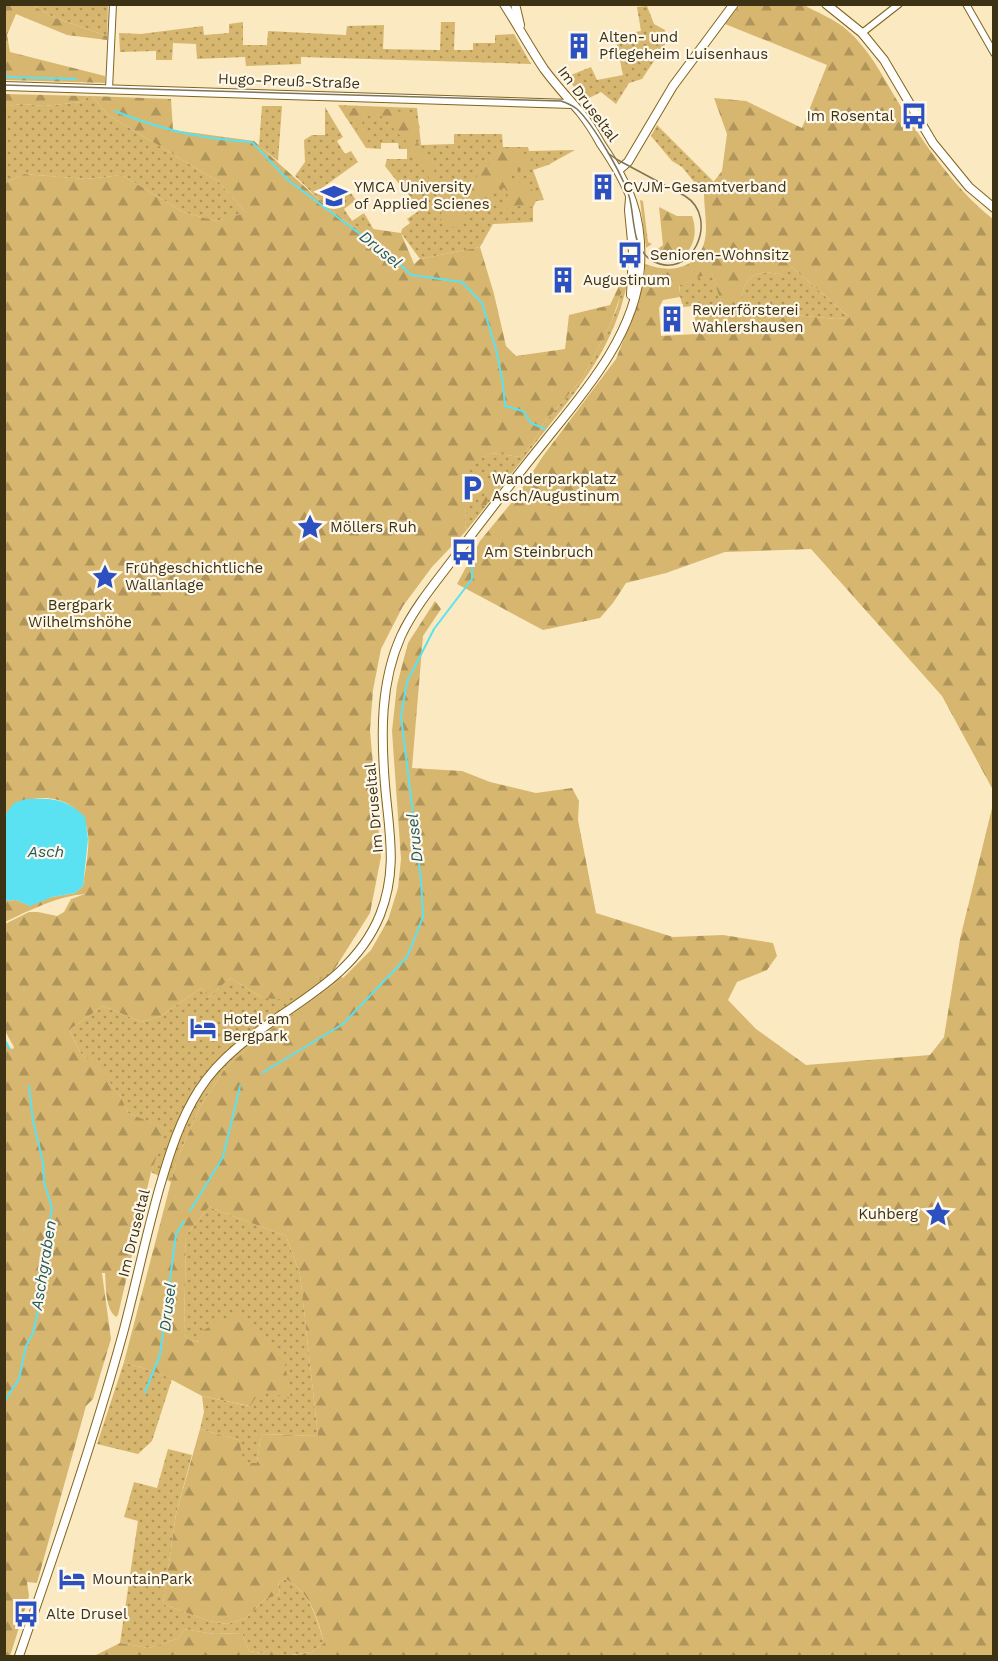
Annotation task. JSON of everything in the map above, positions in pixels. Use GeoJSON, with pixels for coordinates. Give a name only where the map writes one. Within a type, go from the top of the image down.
{"type":"FeatureCollection","features":[{"type":"Feature","properties":{"kind":"main road","name":"Im Druseltal"},"geometry":{"type":"LineString","coordinates":[[19,1656],[92,1443],[123,1332],[151,1218],[172,1143],[180,1125],[213,1071],[243,1042],[338,975],[363,945],[379,917],[390,880],[392,848],[385,787],[382,730],[385,694],[392,659],[403,633],[422,601],[590,384],[608,357],[627,317],[638,284],[640,266],[638,222],[635,206],[620,170],[581,114],[543,67],[504,4]]}},
{"type":"Feature","properties":{"kind":"main road"},"geometry":{"type":"LineString","coordinates":[[620,170],[628,162],[649,123],[673,86],[734,4]]}},
{"type":"Feature","properties":{"kind":"main road"},"geometry":{"type":"LineString","coordinates":[[826,4],[862,33],[884,60],[933,143],[969,187],[993,208]]}},
{"type":"Feature","properties":{"kind":"main road","name":"Im Druseltal"},"geometry":{"type":"LineString","coordinates":[[515,5],[522,31]]}},
{"type":"Feature","properties":{"kind":"main road","name":"Hugo-Preuß-Straße"},"geometry":{"type":"LineString","coordinates":[[4,86],[572,104]]}},
{"type":"Feature","properties":{"kind":"street"},"geometry":{"type":"LineString","coordinates":[[110,89],[112,4]]}},
{"type":"Feature","properties":{"kind":"street"},"geometry":{"type":"LineString","coordinates":[[862,33],[899,4]]}},
{"type":"Feature","properties":{"kind":"street"},"geometry":{"type":"LineString","coordinates":[[966,4],[993,53]]}},
{"type":"Feature","properties":{"kind":"green space"},"geometry":{"type":"Polygon","coordinates":[[[5,4],[32,5],[53,17],[107,36],[107,40],[67,35],[16,14],[7,35],[10,52],[105,76],[105,83],[5,80],[5,4]]]}},
{"type":"Feature","properties":{"kind":"green space"},"geometry":{"type":"Polygon","coordinates":[[[802,4],[847,30],[874,61],[905,113],[939,162],[965,193],[993,219],[993,790],[942,696],[811,549],[725,552],[666,573],[626,583],[600,618],[543,630],[457,584],[480,541],[517,496],[543,456],[616,359],[637,306],[645,276],[645,264],[668,269],[678,268],[695,259],[701,251],[706,228],[704,194],[722,171],[727,134],[714,98],[746,101],[802,128],[827,65],[725,24],[740,5],[802,4]],[[792,267],[786,274],[768,272],[748,280],[744,286],[741,302],[743,325],[785,314],[836,319],[849,318],[849,317],[792,267]],[[711,272],[680,285],[680,297],[663,300],[659,308],[661,336],[696,334],[730,328],[711,272]]]}},
{"type":"Feature","properties":{"kind":"green space"},"geometry":{"type":"Polygon","coordinates":[[[32,5],[108,5],[107,36],[53,17],[32,5]]]}},
{"type":"Feature","properties":{"kind":"green space"},"geometry":{"type":"Polygon","coordinates":[[[647,6],[654,24],[665,30],[666,43],[642,79],[629,83],[616,104],[601,92],[585,100],[566,77],[591,67],[597,80],[623,75],[615,36],[641,31],[637,7],[647,6]]]}},
{"type":"Feature","properties":{"kind":"green space"},"geometry":{"type":"Polygon","coordinates":[[[243,22],[243,45],[267,45],[268,31],[346,35],[347,26],[384,25],[383,49],[440,50],[441,22],[455,22],[454,50],[473,50],[473,43],[495,43],[495,35],[514,34],[531,64],[301,57],[301,64],[246,66],[245,57],[197,59],[196,44],[173,43],[172,60],[156,60],[156,51],[120,52],[119,33],[141,34],[203,26],[204,35],[229,33],[229,24],[243,22]]]}},
{"type":"Feature","properties":{"kind":"green space"},"geometry":{"type":"Polygon","coordinates":[[[5,94],[88,96],[82,102],[44,106],[23,104],[5,106],[5,94]]]}},
{"type":"Feature","properties":{"kind":"green space"},"geometry":{"type":"Polygon","coordinates":[[[88,96],[92,96],[108,115],[219,182],[247,214],[216,221],[183,212],[122,175],[87,179],[24,174],[5,183],[5,106],[23,104],[44,106],[82,102],[88,96]]]}},
{"type":"Feature","properties":{"kind":"green space","name":"Bergpark Wilhelmshöhe"},"geometry":{"type":"Polygon","coordinates":[[[92,96],[171,99],[173,130],[254,141],[326,206],[352,226],[401,233],[414,264],[420,259],[480,247],[506,346],[516,356],[565,349],[569,315],[610,305],[620,284],[623,284],[623,288],[611,323],[582,379],[544,423],[533,443],[520,457],[491,453],[470,465],[466,531],[432,567],[403,606],[381,649],[373,690],[370,730],[381,857],[370,913],[334,970],[288,1000],[263,998],[230,978],[209,997],[201,988],[161,1016],[142,1022],[103,1006],[69,1030],[81,1054],[99,1067],[122,1099],[128,1113],[167,1129],[151,1172],[116,1317],[108,1303],[105,1273],[102,1273],[111,1339],[93,1399],[86,1406],[37,1583],[27,1582],[29,1596],[10,1656],[4,1656],[4,1041],[9,1048],[14,1047],[5,1031],[5,924],[29,912],[57,916],[64,912],[71,899],[85,894],[34,908],[5,922],[5,901],[16,900],[28,905],[52,897],[75,893],[83,886],[88,843],[87,829],[82,817],[63,801],[38,798],[25,801],[5,815],[5,183],[24,174],[87,179],[122,175],[183,212],[216,221],[246,213],[219,182],[108,115],[92,96]]]}},
{"type":"Feature","properties":{"kind":"green space"},"geometry":{"type":"Polygon","coordinates":[[[338,105],[417,108],[421,145],[454,144],[454,134],[502,134],[503,147],[528,147],[529,151],[575,150],[548,165],[533,170],[544,200],[536,201],[533,207],[533,222],[493,224],[480,247],[420,259],[401,233],[402,229],[410,223],[407,219],[420,210],[385,166],[387,159],[407,159],[407,149],[399,149],[398,143],[381,143],[381,149],[366,148],[338,105]]]}},
{"type":"Feature","properties":{"kind":"green space"},"geometry":{"type":"Polygon","coordinates":[[[262,106],[282,106],[278,161],[259,146],[262,106]]]}},
{"type":"Feature","properties":{"kind":"green space"},"geometry":{"type":"Polygon","coordinates":[[[325,107],[343,137],[337,141],[345,154],[351,151],[358,162],[322,188],[331,203],[349,190],[356,200],[344,209],[352,221],[364,213],[374,230],[352,226],[326,206],[295,176],[305,162],[304,140],[312,135],[325,135],[325,107]]]}},
{"type":"Feature","properties":{"kind":"green space"},"geometry":{"type":"Polygon","coordinates":[[[346,108],[388,109],[414,115],[420,127],[415,139],[445,189],[455,192],[465,183],[475,179],[481,170],[494,160],[492,152],[499,147],[524,153],[534,161],[529,170],[511,170],[512,179],[534,192],[536,201],[533,207],[519,205],[505,208],[509,199],[505,188],[495,189],[477,209],[465,213],[458,227],[446,229],[440,222],[442,208],[433,185],[412,154],[408,143],[386,117],[380,116],[361,116],[369,139],[363,139],[353,122],[342,110],[346,108]]]}},
{"type":"Feature","properties":{"kind":"green space"},"geometry":{"type":"Polygon","coordinates":[[[657,125],[714,182],[704,194],[682,167],[672,161],[651,136],[657,125]]]}},
{"type":"Feature","properties":{"kind":"green space"},"geometry":{"type":"Polygon","coordinates":[[[640,200],[643,201],[648,242],[652,244],[646,248],[640,200]]]}},
{"type":"Feature","properties":{"kind":"green space"},"geometry":{"type":"Polygon","coordinates":[[[659,207],[677,216],[692,216],[695,227],[694,237],[686,253],[679,258],[660,259],[649,255],[663,245],[659,207]]]}},
{"type":"Feature","properties":{"kind":"green space"},"geometry":{"type":"Polygon","coordinates":[[[792,267],[850,318],[836,319],[785,314],[743,325],[741,302],[744,286],[748,280],[768,272],[785,274],[792,267]]]}},
{"type":"Feature","properties":{"kind":"green space"},"geometry":{"type":"Polygon","coordinates":[[[711,271],[730,328],[696,334],[694,306],[683,307],[679,293],[680,285],[711,271]]]}},
{"type":"Feature","properties":{"kind":"green space"},"geometry":{"type":"Polygon","coordinates":[[[628,279],[615,325],[594,364],[569,400],[466,531],[469,465],[491,453],[520,457],[533,443],[544,423],[582,379],[611,323],[623,284],[620,284],[621,280],[628,279]]]}},
{"type":"Feature","properties":{"kind":"green space"},"geometry":{"type":"Polygon","coordinates":[[[487,482],[491,482],[493,486],[486,505],[481,506],[477,503],[484,499],[487,482]]]}},
{"type":"Feature","properties":{"kind":"green space"},"geometry":{"type":"Polygon","coordinates":[[[435,601],[441,609],[423,636],[412,768],[462,771],[490,782],[536,793],[572,788],[579,801],[578,820],[596,913],[673,937],[723,935],[773,943],[777,956],[767,970],[737,982],[728,1000],[756,1029],[806,1065],[930,1055],[944,1037],[960,939],[993,804],[993,1656],[287,1656],[312,1652],[324,1643],[312,1606],[302,1592],[286,1579],[278,1582],[280,1594],[264,1600],[246,1618],[227,1624],[209,1621],[163,1604],[176,1514],[200,1429],[239,1440],[244,1463],[257,1463],[261,1434],[318,1436],[300,1274],[286,1236],[209,1207],[186,1235],[184,1334],[189,1340],[199,1342],[200,1332],[237,1312],[285,1364],[291,1399],[261,1390],[250,1406],[202,1396],[161,1374],[124,1362],[177,1159],[200,1107],[224,1070],[255,1041],[343,978],[371,950],[388,920],[398,888],[401,859],[392,731],[397,685],[408,643],[435,601]]]}},
{"type":"Feature","properties":{"kind":"green space"},"geometry":{"type":"Polygon","coordinates":[[[334,970],[343,978],[255,1041],[224,1070],[200,1107],[177,1159],[171,1182],[151,1172],[166,1129],[128,1113],[122,1099],[99,1068],[81,1054],[69,1030],[103,1006],[142,1022],[161,1016],[201,988],[209,997],[230,978],[263,998],[311,983],[334,970]]]}},
{"type":"Feature","properties":{"kind":"green space"},"geometry":{"type":"Polygon","coordinates":[[[209,1207],[286,1236],[300,1274],[318,1436],[261,1434],[257,1463],[243,1463],[239,1440],[200,1429],[204,1412],[202,1396],[249,1406],[200,1342],[189,1340],[184,1334],[186,1235],[209,1207]]]}},
{"type":"Feature","properties":{"kind":"green space"},"geometry":{"type":"Polygon","coordinates":[[[124,1362],[172,1379],[152,1441],[138,1454],[97,1444],[124,1362]]]}},
{"type":"Feature","properties":{"kind":"green space"},"geometry":{"type":"Polygon","coordinates":[[[168,1449],[192,1455],[176,1514],[163,1604],[209,1621],[227,1624],[246,1618],[264,1600],[280,1594],[278,1582],[286,1579],[307,1599],[324,1643],[312,1652],[284,1656],[276,1647],[262,1653],[249,1651],[242,1633],[214,1634],[184,1629],[179,1638],[149,1648],[120,1643],[138,1521],[124,1517],[134,1482],[157,1488],[168,1449]]]}},
{"type":"Feature","properties":{"kind":"green space"},"geometry":{"type":"Polygon","coordinates":[[[184,1629],[214,1634],[242,1633],[249,1651],[262,1653],[276,1646],[284,1656],[94,1656],[120,1643],[149,1648],[179,1638],[184,1629]]]}},
{"type":"Feature","properties":{"kind":"water","name":"Asch"},"geometry":{"type":"Polygon","coordinates":[[[26,799],[58,800],[71,806],[85,817],[88,839],[83,886],[75,893],[52,897],[30,906],[16,900],[4,901],[5,815],[14,803],[26,799]]]}},
{"type":"Feature","properties":{"kind":"waterway","name":"Drusel"},"geometry":{"type":"LineString","coordinates":[[4,70],[7,77],[76,79]]}},
{"type":"Feature","properties":{"kind":"waterway","name":"Drusel"},"geometry":{"type":"LineString","coordinates":[[115,111],[182,132],[216,139],[252,142],[288,180],[386,251],[411,275],[462,282],[482,303],[497,353],[505,406],[523,411],[531,423],[545,429]]}},
{"type":"Feature","properties":{"kind":"waterway","name":"Drusel"},"geometry":{"type":"LineString","coordinates":[[262,1073],[343,1024],[407,957],[423,917],[421,880],[401,716],[407,682],[434,629],[472,579],[472,548]]}},
{"type":"Feature","properties":{"kind":"waterway","name":"Aschgraben"},"geometry":{"type":"LineString","coordinates":[[4,1039],[10,1049]]}},
{"type":"Feature","properties":{"kind":"waterway","name":"Aschgraben"},"geometry":{"type":"LineString","coordinates":[[4,1402],[19,1379],[26,1346],[33,1333],[52,1208],[44,1182],[43,1162],[33,1121],[29,1086]]}},
{"type":"Feature","properties":{"kind":"waterway","name":"Drusel"},"geometry":{"type":"LineString","coordinates":[[190,1211],[223,1157],[240,1086]]}},
{"type":"Feature","properties":{"kind":"waterway","name":"Drusel"},"geometry":{"type":"LineString","coordinates":[[145,1392],[160,1355],[176,1234],[184,1221]]}},
{"type":"Feature","properties":{"kind":"tram line"},"geometry":{"type":"LineString","coordinates":[[4,85],[561,101],[569,104],[584,116],[607,150],[614,163],[629,196],[637,239],[645,254],[651,260],[665,265],[678,263],[689,256],[701,232],[696,206],[685,196],[616,159],[608,153]]}},
{"type":"Feature","properties":{"kind":"place","name":"Alten- und Pflegeheim Luisenhaus"},"geometry":{"type":"Point","coordinates":[579,46]}},
{"type":"Feature","properties":{"kind":"place","name":"Im Rosental"},"geometry":{"type":"Point","coordinates":[914,116]}},
{"type":"Feature","properties":{"kind":"place","name":"CVJM-Gesamtverband"},"geometry":{"type":"Point","coordinates":[603,187]}},
{"type":"Feature","properties":{"kind":"place","name":"YMCA University of Applied Scienes"},"geometry":{"type":"Point","coordinates":[334,196]}},
{"type":"Feature","properties":{"kind":"place","name":"Senioren-Wohnsitz"},"geometry":{"type":"Point","coordinates":[630,255]}},
{"type":"Feature","properties":{"kind":"place","name":"Augustinum"},"geometry":{"type":"Point","coordinates":[563,280]}},
{"type":"Feature","properties":{"kind":"place","name":"Revierförsterei Wahlershausen"},"geometry":{"type":"Point","coordinates":[672,319]}},
{"type":"Feature","properties":{"kind":"place","name":"Wanderparkplatz Asch/Augustinum"},"geometry":{"type":"Point","coordinates":[472,488]}},
{"type":"Feature","properties":{"kind":"place","name":"Möllers Ruh"},"geometry":{"type":"Point","coordinates":[310,527]}},
{"type":"Feature","properties":{"kind":"place","name":"Am Steinbruch"},"geometry":{"type":"Point","coordinates":[464,552]}},
{"type":"Feature","properties":{"kind":"place","name":"Frühgeschichtliche Wallanlage"},"geometry":{"type":"Point","coordinates":[105,577]}},
{"type":"Feature","properties":{"kind":"place","name":"Hotel am Bergpark"},"geometry":{"type":"Point","coordinates":[203,1028]}},
{"type":"Feature","properties":{"kind":"place","name":"Kuhberg"},"geometry":{"type":"Point","coordinates":[938,1214]}},
{"type":"Feature","properties":{"kind":"place","name":"MountainPark"},"geometry":{"type":"Point","coordinates":[72,1579]}},
{"type":"Feature","properties":{"kind":"place","name":"Alte Drusel"},"geometry":{"type":"Point","coordinates":[26,1614]}}]}
